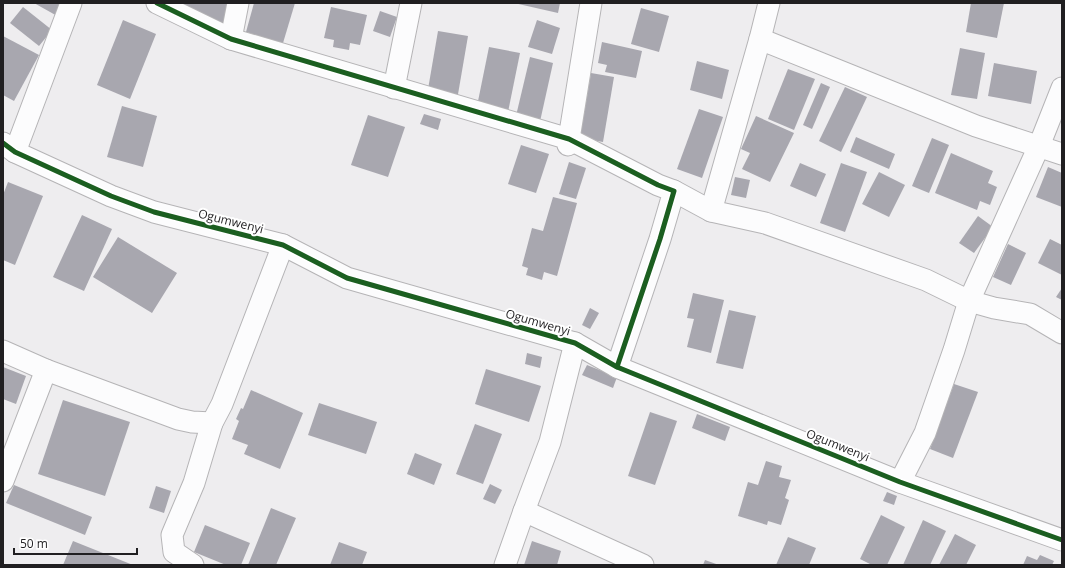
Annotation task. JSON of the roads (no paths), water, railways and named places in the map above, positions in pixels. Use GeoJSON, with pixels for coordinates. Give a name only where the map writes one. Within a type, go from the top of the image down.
{"type":"FeatureCollection","features":[{"type":"Feature","properties":{"kind":"street"},"geometry":{"type":"LineString","coordinates":[[9,147],[72,3]]}},
{"type":"Feature","properties":{"kind":"street"},"geometry":{"type":"LineString","coordinates":[[158,3],[231,39],[569,139],[711,211],[766,223],[926,280],[969,302],[1030,314],[1062,333]]}},
{"type":"Feature","properties":{"kind":"street"},"geometry":{"type":"LineString","coordinates":[[231,39],[238,3]]}},
{"type":"Feature","properties":{"kind":"street"},"geometry":{"type":"LineString","coordinates":[[394,88],[411,3]]}},
{"type":"Feature","properties":{"kind":"street"},"geometry":{"type":"LineString","coordinates":[[569,139],[568,145],[591,3]]}},
{"type":"Feature","properties":{"kind":"street"},"geometry":{"type":"LineString","coordinates":[[711,211],[769,3]]}},
{"type":"Feature","properties":{"kind":"street"},"geometry":{"type":"LineString","coordinates":[[760,39],[976,126],[1062,154]]}},
{"type":"Feature","properties":{"kind":"street"},"geometry":{"type":"LineString","coordinates":[[900,482],[925,433],[969,302],[1039,146],[1062,88]]}},
{"type":"Feature","properties":{"kind":"street","name":"Ogumwenyi"},"geometry":{"type":"LineString","coordinates":[[9,147],[111,196],[154,212],[283,245],[347,278],[576,343],[617,367],[900,482],[1062,540]]}},
{"type":"Feature","properties":{"kind":"street"},"geometry":{"type":"LineString","coordinates":[[617,367],[660,239],[674,191]]}},
{"type":"Feature","properties":{"kind":"street"},"geometry":{"type":"LineString","coordinates":[[193,565],[174,552],[172,535],[194,483],[212,423],[222,404],[283,245]]}},
{"type":"Feature","properties":{"kind":"street"},"geometry":{"type":"LineString","coordinates":[[505,565],[550,442],[576,343]]}},
{"type":"Feature","properties":{"kind":"street"},"geometry":{"type":"LineString","coordinates":[[3,351],[46,370],[178,419],[192,422],[212,423]]}},
{"type":"Feature","properties":{"kind":"street"},"geometry":{"type":"LineString","coordinates":[[3,481],[46,370]]}},
{"type":"Feature","properties":{"kind":"street"},"geometry":{"type":"LineString","coordinates":[[524,512],[642,565]]}}]}
